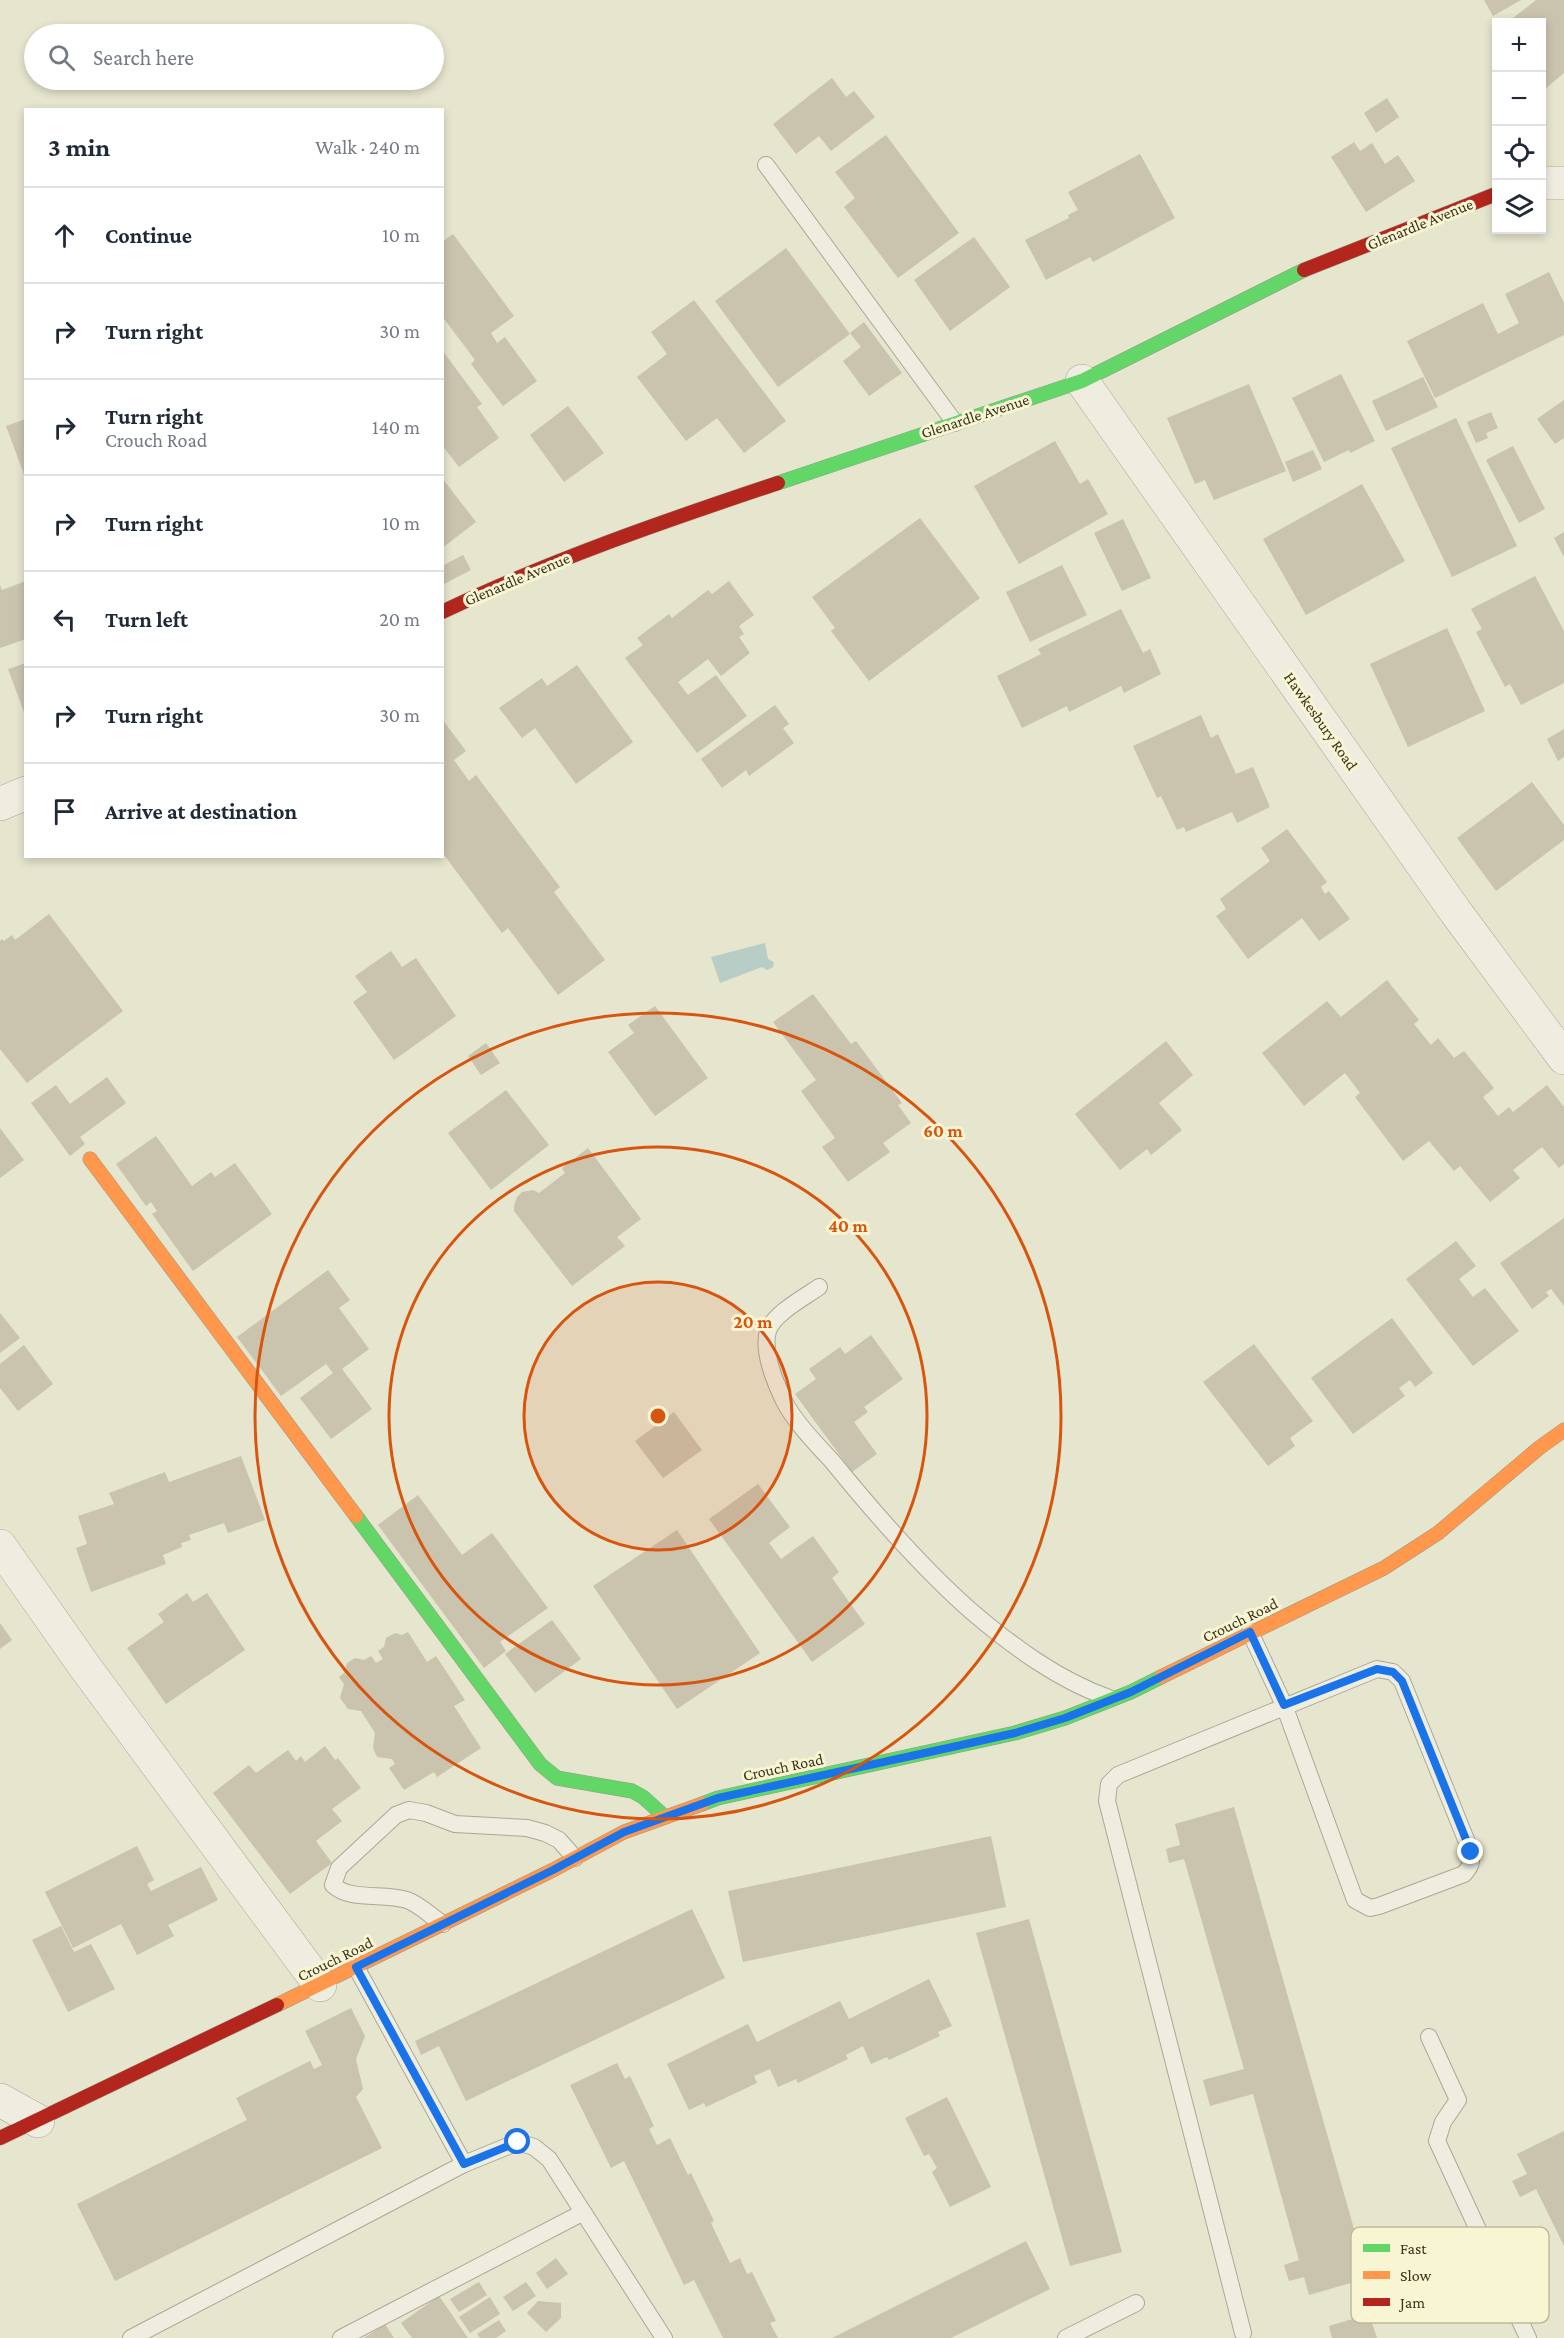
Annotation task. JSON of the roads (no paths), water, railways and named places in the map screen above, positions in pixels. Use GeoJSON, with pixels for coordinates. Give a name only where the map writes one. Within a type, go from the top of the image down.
{"type":"FeatureCollection","features":[{"type":"Feature","properties":{"kind":"street"},"geometry":{"type":"LineString","coordinates":[[1546,183],[1564,183]]}},
{"type":"Feature","properties":{"kind":"street","name":"Glenardle Avenue"},"geometry":{"type":"LineString","coordinates":[[444,611],[509,580],[578,552],[1082,381],[1310,267],[1492,196]]}},
{"type":"Feature","properties":{"kind":"street","name":"Hawkesbury Road"},"geometry":{"type":"LineString","coordinates":[[1082,381],[1442,891],[1564,1058]]}},
{"type":"Feature","properties":{"kind":"street"},"geometry":{"type":"LineString","coordinates":[[0,804],[24,794]]}},
{"type":"Feature","properties":{"kind":"street"},"geometry":{"type":"LineString","coordinates":[[90,1159],[540,1764],[557,1778],[632,1791],[643,1797],[665,1817]]}},
{"type":"Feature","properties":{"kind":"street","name":"Crouch Road"},"geometry":{"type":"LineString","coordinates":[[0,2138],[320,1985],[624,1832],[718,1798],[1015,1733],[1065,1718],[1131,1692],[1384,1568],[1438,1533],[1539,1448],[1564,1430]]}},
{"type":"Feature","properties":{"kind":"street"},"geometry":{"type":"LineString","coordinates":[[0,1546],[85,1667],[320,1985]]}},
{"type":"Feature","properties":{"kind":"street"},"geometry":{"type":"LineString","coordinates":[[0,2100],[38,2121]]}},
{"type":"Feature","properties":{"kind":"lane"},"geometry":{"type":"LineString","coordinates":[[766,165],[955,423]]}},
{"type":"Feature","properties":{"kind":"lane"},"geometry":{"type":"LineString","coordinates":[[819,1287],[774,1319],[768,1331],[767,1347],[771,1368],[784,1402],[893,1534],[971,1611],[1063,1678],[1112,1699]]}},
{"type":"Feature","properties":{"kind":"lane"},"geometry":{"type":"LineString","coordinates":[[1243,2333],[1107,1801],[1109,1784],[1118,1775],[1284,1705],[1377,1669],[1393,1672],[1402,1681],[1471,1852],[1471,1867],[1464,1874],[1379,1906],[1370,1908],[1355,1900],[1284,1705],[1250,1632]]}},
{"type":"Feature","properties":{"kind":"lane"},"geometry":{"type":"LineString","coordinates":[[443,1924],[410,1901],[391,1896],[340,1892],[333,1885],[339,1868],[396,1815],[409,1810],[426,1813],[455,1824],[536,1831],[559,1840],[575,1858]]}},
{"type":"Feature","properties":{"kind":"lane"},"geometry":{"type":"LineString","coordinates":[[356,1967],[464,2164]]}},
{"type":"Feature","properties":{"kind":"lane"},"geometry":{"type":"LineString","coordinates":[[1429,2037],[1458,2100],[1443,2122],[1437,2141],[1477,2227]]}},
{"type":"Feature","properties":{"kind":"lane"},"geometry":{"type":"LineString","coordinates":[[131,2338],[464,2164],[518,2142],[534,2147],[549,2159],[664,2338]]}},
{"type":"Feature","properties":{"kind":"lane"},"geometry":{"type":"LineString","coordinates":[[341,2338],[582,2213]]}},
{"type":"Feature","properties":{"kind":"lane"},"geometry":{"type":"LineString","coordinates":[[1066,2338],[1136,2303]]}},
{"type":"Feature","properties":{"kind":"lane"},"geometry":{"type":"LineString","coordinates":[[1521,2323],[1528,2338]]}}]}
